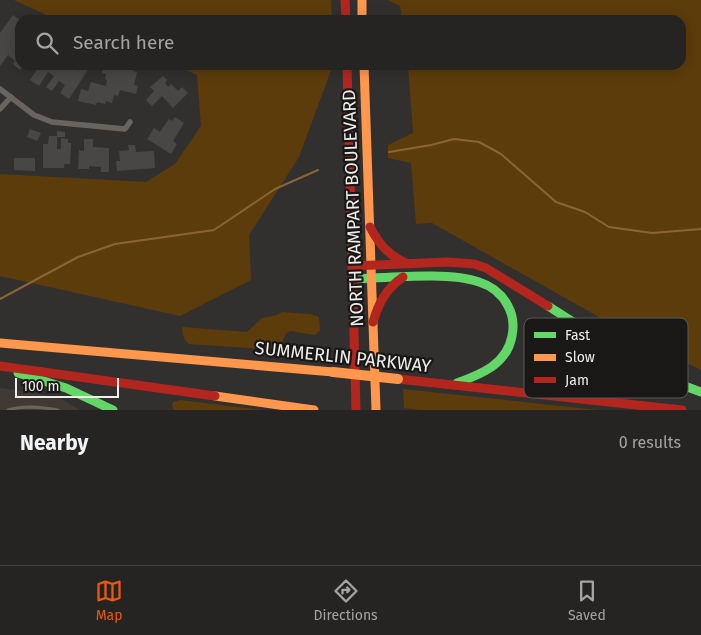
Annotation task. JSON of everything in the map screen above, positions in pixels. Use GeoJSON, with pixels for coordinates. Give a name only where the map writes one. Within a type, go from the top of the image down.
{"type":"FeatureCollection","features":[{"type":"Feature","properties":{"kind":"main road"},"geometry":{"type":"LineString","coordinates":[[345,0],[346,15]]}},
{"type":"Feature","properties":{"kind":"main road"},"geometry":{"type":"LineString","coordinates":[[362,0],[362,15]]}},
{"type":"Feature","properties":{"kind":"main road","name":"NORTH RAMPART BOULEVARD"},"geometry":{"type":"LineString","coordinates":[[347,70],[356,410]]}},
{"type":"Feature","properties":{"kind":"main road","name":"NORTH RAMPART BOULEVARD"},"geometry":{"type":"LineString","coordinates":[[364,70],[376,410]]}},
{"type":"Feature","properties":{"kind":"main road"},"geometry":{"type":"LineString","coordinates":[[370,227],[382,249],[390,256],[406,264]]}},
{"type":"Feature","properties":{"kind":"main road"},"geometry":{"type":"LineString","coordinates":[[352,266],[448,262],[474,264],[486,268],[567,318]]}},
{"type":"Feature","properties":{"kind":"main road"},"geometry":{"type":"LineString","coordinates":[[374,322],[377,308],[385,291],[403,277]]}},
{"type":"Feature","properties":{"kind":"main road"},"geometry":{"type":"LineString","coordinates":[[353,279],[403,277],[464,278],[488,285],[504,299],[510,310],[513,322],[511,343],[504,357],[488,370],[454,385]]}},
{"type":"Feature","properties":{"kind":"main road","name":"SUMMERLIN PARKWAY"},"geometry":{"type":"LineString","coordinates":[[0,343],[266,364],[524,393]]}},
{"type":"Feature","properties":{"kind":"main road"},"geometry":{"type":"LineString","coordinates":[[0,367],[66,388],[113,410]]}},
{"type":"Feature","properties":{"kind":"main road"},"geometry":{"type":"LineString","coordinates":[[0,367],[314,410]]}},
{"type":"Feature","properties":{"kind":"main road"},"geometry":{"type":"LineString","coordinates":[[688,387],[701,392]]}},
{"type":"Feature","properties":{"kind":"main road","name":"SUMMERLIN PARKWAY"},"geometry":{"type":"LineString","coordinates":[[573,398],[682,410]]}},
{"type":"Feature","properties":{"kind":"street"},"geometry":{"type":"LineString","coordinates":[[0,89],[34,115],[52,122],[125,129],[130,122]]}},
{"type":"Feature","properties":{"kind":"street"},"geometry":{"type":"LineString","coordinates":[[0,109],[11,97]]}},
{"type":"Feature","properties":{"kind":"lane"},"geometry":{"type":"LineString","coordinates":[[8,410],[41,407],[58,410]]}},
{"type":"Feature","properties":{"kind":"shaded area"},"geometry":{"type":"Polygon","coordinates":[[[14,0],[331,0],[332,15],[46,15],[14,0]]]}},
{"type":"Feature","properties":{"kind":"shaded area"},"geometry":{"type":"Polygon","coordinates":[[[388,0],[701,0],[701,370],[688,363],[688,318],[601,318],[432,223],[416,224],[411,163],[388,158],[388,145],[413,133],[408,70],[686,70],[686,15],[401,15],[400,6],[388,0]]]}},
{"type":"Feature","properties":{"kind":"shaded area"},"geometry":{"type":"Polygon","coordinates":[[[186,70],[331,70],[299,157],[249,235],[251,280],[180,316],[0,276],[0,174],[146,182],[175,164],[201,126],[197,75],[186,70]]]}},
{"type":"Feature","properties":{"kind":"shaded area"},"geometry":{"type":"Polygon","coordinates":[[[282,312],[310,314],[319,317],[320,330],[315,335],[291,331],[286,333],[279,350],[189,344],[182,332],[182,327],[247,332],[262,318],[282,312]]]}},
{"type":"Feature","properties":{"kind":"shaded area"},"geometry":{"type":"Polygon","coordinates":[[[0,388],[61,399],[80,410],[0,410],[0,388]]]}},
{"type":"Feature","properties":{"kind":"shaded area"},"geometry":{"type":"Polygon","coordinates":[[[403,389],[597,410],[420,410],[404,408],[403,389]]]}},
{"type":"Feature","properties":{"kind":"shaded area"},"geometry":{"type":"Polygon","coordinates":[[[180,400],[263,410],[174,410],[173,402],[180,400]]]}},
{"type":"Feature","properties":{"kind":"building"},"geometry":{"type":"Polygon","coordinates":[[[13,15],[15,16],[15,61],[8,55],[0,66],[0,33],[13,15]]]}},
{"type":"Feature","properties":{"kind":"building"},"geometry":{"type":"Polygon","coordinates":[[[37,70],[88,70],[69,99],[60,93],[65,85],[59,81],[52,91],[46,87],[54,76],[48,72],[39,86],[30,80],[37,70]]]}},
{"type":"Feature","properties":{"kind":"building"},"geometry":{"type":"Polygon","coordinates":[[[103,70],[133,70],[137,72],[134,85],[138,86],[136,94],[120,90],[118,96],[114,95],[112,103],[106,101],[105,104],[97,102],[96,105],[78,101],[81,89],[88,91],[91,82],[106,86],[106,74],[102,73],[103,70]]]}},
{"type":"Feature","properties":{"kind":"building"},"geometry":{"type":"Polygon","coordinates":[[[163,76],[167,80],[165,83],[168,87],[171,84],[178,91],[182,87],[188,93],[173,108],[162,96],[152,106],[146,100],[154,91],[150,87],[163,76]]]}},
{"type":"Feature","properties":{"kind":"building"},"geometry":{"type":"Polygon","coordinates":[[[175,117],[184,123],[173,141],[177,144],[171,154],[147,139],[154,128],[160,132],[169,119],[172,121],[175,117]]]}},
{"type":"Feature","properties":{"kind":"building"},"geometry":{"type":"Polygon","coordinates":[[[30,129],[41,133],[37,141],[27,137],[30,129]]]}},
{"type":"Feature","properties":{"kind":"building"},"geometry":{"type":"Polygon","coordinates":[[[57,131],[65,132],[65,137],[57,137],[57,149],[61,149],[61,138],[68,139],[68,143],[71,143],[70,164],[64,164],[64,168],[43,168],[43,144],[48,144],[49,136],[57,136],[57,131]]]}},
{"type":"Feature","properties":{"kind":"building"},"geometry":{"type":"Polygon","coordinates":[[[84,139],[93,139],[93,147],[109,148],[109,172],[101,172],[101,167],[89,166],[89,169],[78,169],[79,150],[84,151],[84,139]]]}},
{"type":"Feature","properties":{"kind":"building"},"geometry":{"type":"Polygon","coordinates":[[[128,145],[135,145],[136,152],[154,151],[155,168],[117,171],[116,161],[120,161],[119,151],[129,150],[128,145]]]}},
{"type":"Feature","properties":{"kind":"building"},"geometry":{"type":"Polygon","coordinates":[[[14,158],[35,158],[35,171],[14,170],[14,158]]]}},
{"type":"Feature","properties":{"kind":"waterway"},"geometry":{"type":"LineString","coordinates":[[389,152],[454,139],[479,142],[501,154],[556,202],[585,212],[609,227],[652,233],[701,229]]}},
{"type":"Feature","properties":{"kind":"waterway"},"geometry":{"type":"LineString","coordinates":[[0,299],[78,257],[115,244],[214,230],[275,189],[318,170]]}},
{"type":"Feature","properties":{"kind":"traffic: fast"},"geometry":{"type":"LineString","coordinates":[[353,279],[418,276],[452,277],[484,284],[500,294],[510,309],[512,317],[513,332],[509,346],[505,354],[492,367],[457,383]]}},
{"type":"Feature","properties":{"kind":"traffic: fast"},"geometry":{"type":"LineString","coordinates":[[548,306],[567,318]]}},
{"type":"Feature","properties":{"kind":"traffic: fast"},"geometry":{"type":"LineString","coordinates":[[18,373],[66,388],[113,410]]}},
{"type":"Feature","properties":{"kind":"traffic: fast"},"geometry":{"type":"LineString","coordinates":[[688,387],[701,392]]}},
{"type":"Feature","properties":{"kind":"traffic: slow"},"geometry":{"type":"LineString","coordinates":[[362,0],[362,15]]}},
{"type":"Feature","properties":{"kind":"traffic: slow"},"geometry":{"type":"LineString","coordinates":[[364,70],[376,410]]}},
{"type":"Feature","properties":{"kind":"traffic: slow"},"geometry":{"type":"LineString","coordinates":[[0,343],[333,372]]}},
{"type":"Feature","properties":{"kind":"traffic: slow"},"geometry":{"type":"LineString","coordinates":[[333,372],[398,379]]}},
{"type":"Feature","properties":{"kind":"traffic: slow"},"geometry":{"type":"LineString","coordinates":[[215,396],[314,410]]}},
{"type":"Feature","properties":{"kind":"traffic: jam"},"geometry":{"type":"LineString","coordinates":[[345,0],[346,15]]}},
{"type":"Feature","properties":{"kind":"traffic: jam"},"geometry":{"type":"LineString","coordinates":[[347,70],[356,410]]}},
{"type":"Feature","properties":{"kind":"traffic: jam"},"geometry":{"type":"LineString","coordinates":[[370,227],[385,248],[406,263]]}},
{"type":"Feature","properties":{"kind":"traffic: jam"},"geometry":{"type":"LineString","coordinates":[[352,266],[448,262],[474,264],[486,268],[548,306]]}},
{"type":"Feature","properties":{"kind":"traffic: jam"},"geometry":{"type":"LineString","coordinates":[[373,322],[384,296],[403,277]]}},
{"type":"Feature","properties":{"kind":"traffic: jam"},"geometry":{"type":"LineString","coordinates":[[0,366],[215,396]]}},
{"type":"Feature","properties":{"kind":"traffic: jam"},"geometry":{"type":"LineString","coordinates":[[398,379],[524,393]]}},
{"type":"Feature","properties":{"kind":"traffic: jam"},"geometry":{"type":"LineString","coordinates":[[572,398],[682,410]]}}]}
